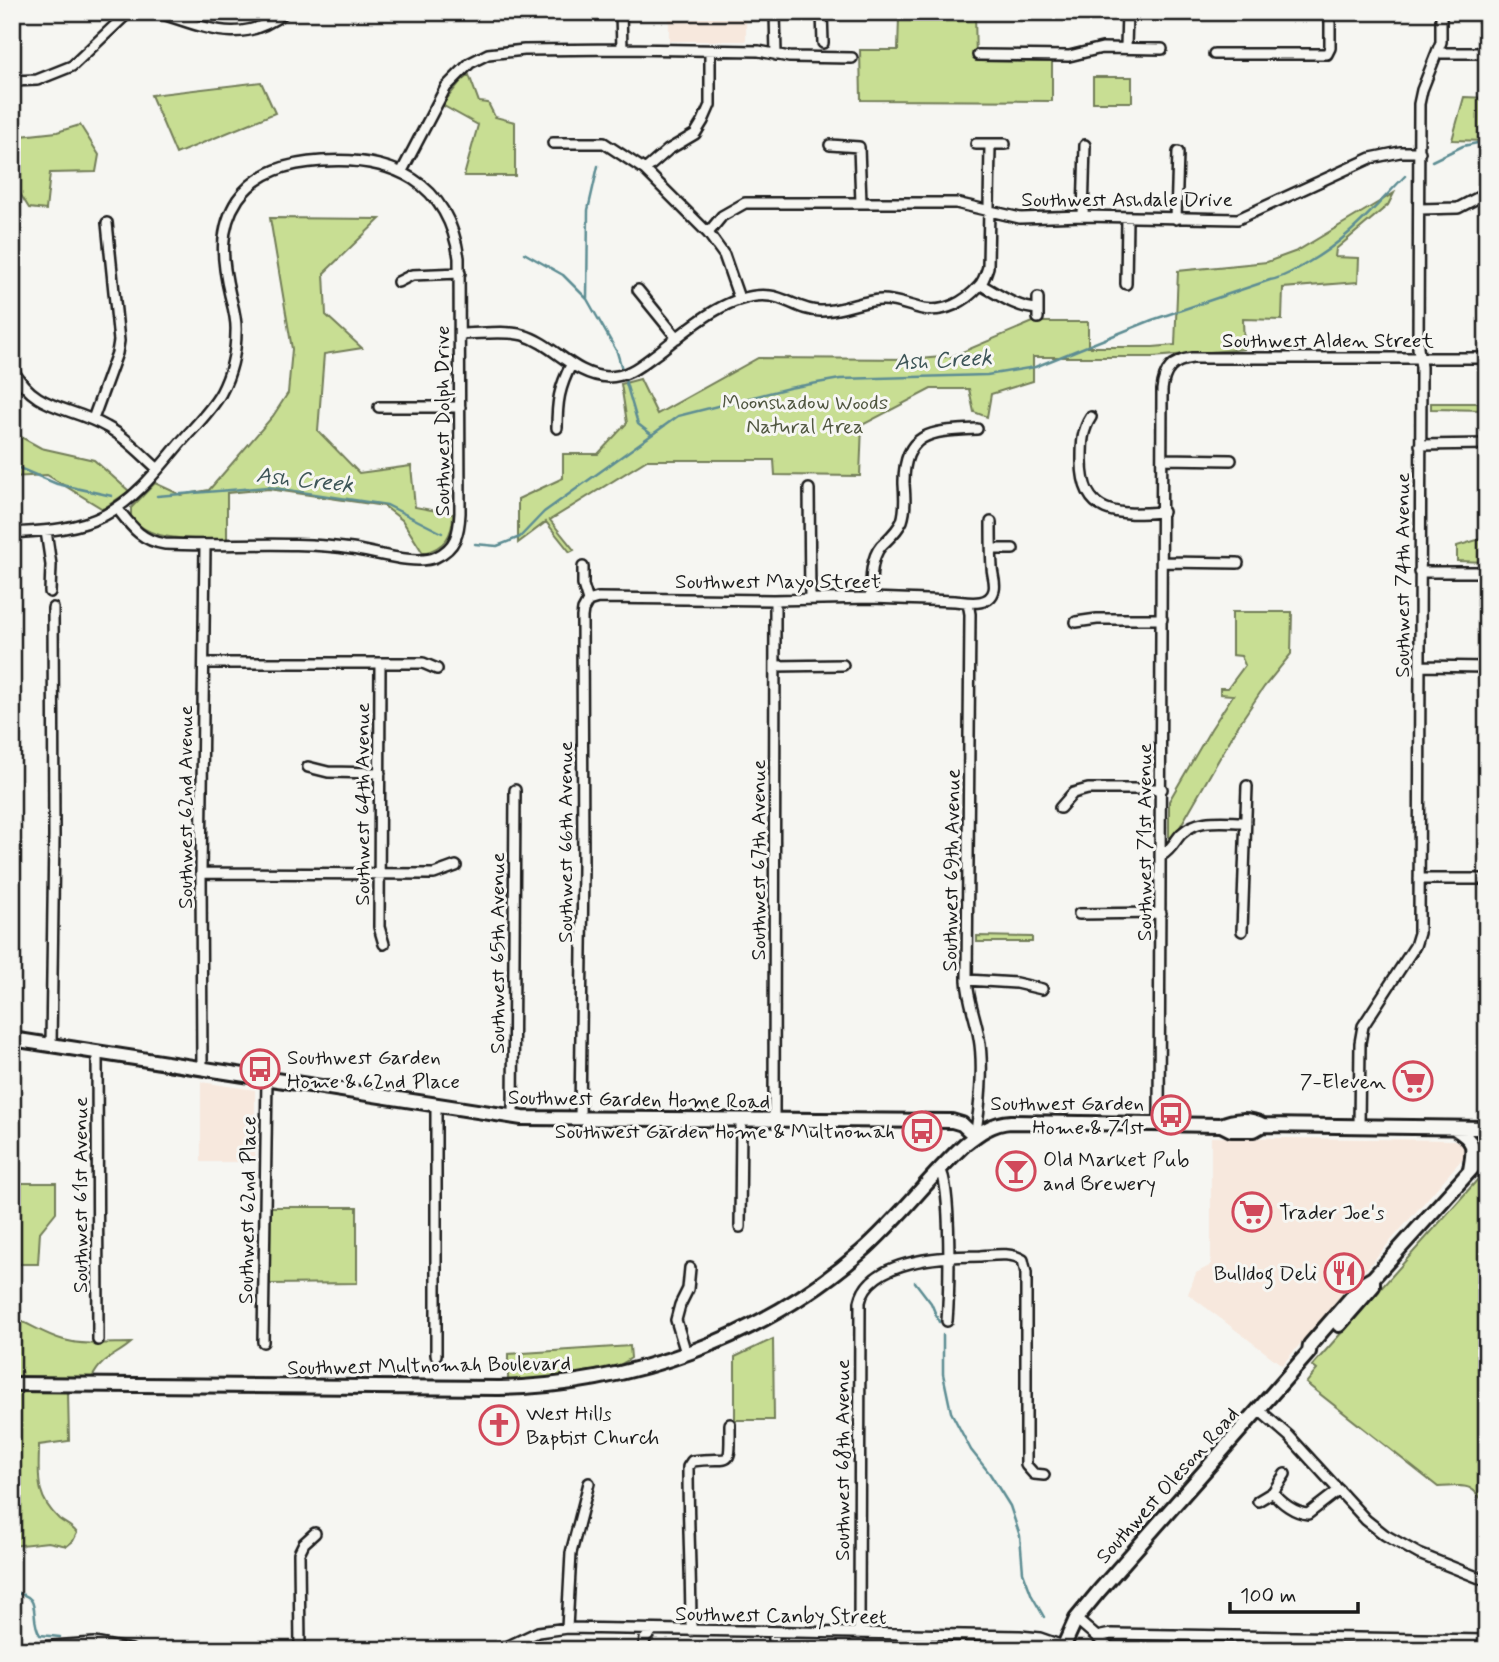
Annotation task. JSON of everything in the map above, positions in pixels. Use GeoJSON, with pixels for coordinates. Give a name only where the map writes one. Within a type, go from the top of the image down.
{"type":"FeatureCollection","features":[{"type":"Feature","properties":{"kind":"main road","name":"Southwest Garden Home Road"},"geometry":{"type":"LineString","coordinates":[[12,1039],[513,1117],[952,1121],[962,1124],[975,1136]]}},
{"type":"Feature","properties":{"kind":"main road"},"geometry":{"type":"LineString","coordinates":[[975,1136],[990,1126],[1011,1122],[1221,1125],[1231,1121],[1255,1121],[1263,1125],[1487,1128]]}},
{"type":"Feature","properties":{"kind":"main road"},"geometry":{"type":"LineString","coordinates":[[1454,1127],[1474,1148],[1470,1172]]}},
{"type":"Feature","properties":{"kind":"main road","name":"Southwest Multnomah Boulevard"},"geometry":{"type":"LineString","coordinates":[[12,1384],[541,1387],[616,1375],[686,1353],[756,1324],[827,1280],[885,1229],[940,1169],[975,1136]]}},
{"type":"Feature","properties":{"kind":"main road","name":"Southwest Oleson Road"},"geometry":{"type":"LineString","coordinates":[[1062,1648],[1076,1619],[1309,1352],[1315,1351],[1361,1300],[1373,1286],[1373,1278],[1487,1152]]}},
{"type":"Feature","properties":{"kind":"street"},"geometry":{"type":"LineString","coordinates":[[12,81],[37,80],[72,66],[129,12]]}},
{"type":"Feature","properties":{"kind":"street"},"geometry":{"type":"LineString","coordinates":[[156,12],[219,32],[241,33],[255,30],[285,12]]}},
{"type":"Feature","properties":{"kind":"street"},"geometry":{"type":"LineString","coordinates":[[621,12],[622,50]]}},
{"type":"Feature","properties":{"kind":"street"},"geometry":{"type":"LineString","coordinates":[[775,12],[776,55]]}},
{"type":"Feature","properties":{"kind":"street"},"geometry":{"type":"LineString","coordinates":[[822,12],[823,43]]}},
{"type":"Feature","properties":{"kind":"street"},"geometry":{"type":"LineString","coordinates":[[1126,12],[1126,47]]}},
{"type":"Feature","properties":{"kind":"street"},"geometry":{"type":"LineString","coordinates":[[1214,54],[1327,54],[1330,48],[1330,12]]}},
{"type":"Feature","properties":{"kind":"street","name":"Southwest 74th Avenue"},"geometry":{"type":"LineString","coordinates":[[1359,1126],[1361,1036],[1366,1022],[1419,933],[1420,97],[1441,42],[1441,12]]}},
{"type":"Feature","properties":{"kind":"street"},"geometry":{"type":"LineString","coordinates":[[978,55],[1069,56],[1102,48],[1162,49]]}},
{"type":"Feature","properties":{"kind":"street"},"geometry":{"type":"LineString","coordinates":[[12,533],[46,531],[83,524],[117,508],[138,491],[215,402],[232,364],[236,322],[222,262],[223,237],[229,215],[240,197],[255,182],[276,168],[306,162],[346,159],[370,161],[402,171],[446,87],[461,70],[479,58],[506,51],[759,51],[776,55],[852,58]]}},
{"type":"Feature","properties":{"kind":"street"},"geometry":{"type":"LineString","coordinates":[[645,170],[668,150],[695,134],[704,121],[710,104],[710,51]]}},
{"type":"Feature","properties":{"kind":"street"},"geometry":{"type":"LineString","coordinates":[[1438,53],[1487,53]]}},
{"type":"Feature","properties":{"kind":"street"},"geometry":{"type":"LineString","coordinates":[[553,143],[604,143],[645,170],[708,233],[724,256],[739,298]]}},
{"type":"Feature","properties":{"kind":"street"},"geometry":{"type":"LineString","coordinates":[[976,144],[1005,144]]}},
{"type":"Feature","properties":{"kind":"street"},"geometry":{"type":"LineString","coordinates":[[830,145],[859,147],[861,203]]}},
{"type":"Feature","properties":{"kind":"street"},"geometry":{"type":"LineString","coordinates":[[460,334],[523,335],[543,344],[571,365],[606,377],[627,375],[677,338],[739,298],[771,296],[802,309],[819,312],[839,310],[869,300],[886,300],[926,310],[942,311],[981,285],[988,267],[990,145]]}},
{"type":"Feature","properties":{"kind":"street"},"geometry":{"type":"LineString","coordinates":[[1083,216],[1085,145]]}},
{"type":"Feature","properties":{"kind":"street"},"geometry":{"type":"LineString","coordinates":[[1176,219],[1178,152]]}},
{"type":"Feature","properties":{"kind":"street","name":"Southwest Ashdale Drive"},"geometry":{"type":"LineString","coordinates":[[708,233],[722,216],[746,203],[956,204],[1020,218],[1083,216],[1238,219],[1371,158],[1392,153],[1420,152]]}},
{"type":"Feature","properties":{"kind":"street","name":"Southwest Dolph Drive"},"geometry":{"type":"LineString","coordinates":[[117,508],[146,539],[165,544],[331,547],[419,560],[436,557],[456,541],[459,531],[460,407],[458,246],[445,213],[424,188],[402,171]]}},
{"type":"Feature","properties":{"kind":"street"},"geometry":{"type":"LineString","coordinates":[[1420,209],[1458,208],[1487,193]]}},
{"type":"Feature","properties":{"kind":"street"},"geometry":{"type":"LineString","coordinates":[[1126,285],[1127,218]]}},
{"type":"Feature","properties":{"kind":"street"},"geometry":{"type":"LineString","coordinates":[[93,419],[114,364],[119,341],[107,223]]}},
{"type":"Feature","properties":{"kind":"street"},"geometry":{"type":"LineString","coordinates":[[398,282],[412,275],[460,273]]}},
{"type":"Feature","properties":{"kind":"street"},"geometry":{"type":"LineString","coordinates":[[981,285],[1025,309],[1038,313],[1038,298]]}},
{"type":"Feature","properties":{"kind":"street"},"geometry":{"type":"LineString","coordinates":[[638,290],[677,338]]}},
{"type":"Feature","properties":{"kind":"street","name":"Southwest Alden Street"},"geometry":{"type":"LineString","coordinates":[[1171,366],[1192,358],[1487,358]]}},
{"type":"Feature","properties":{"kind":"street"},"geometry":{"type":"LineString","coordinates":[[557,428],[560,385],[571,365]]}},
{"type":"Feature","properties":{"kind":"street","name":"Southwest 71st Avenue"},"geometry":{"type":"LineString","coordinates":[[1158,1123],[1162,855],[1163,390],[1166,371],[1171,366]]}},
{"type":"Feature","properties":{"kind":"street"},"geometry":{"type":"LineString","coordinates":[[12,368],[20,383],[44,403],[93,419],[111,429],[158,469]]}},
{"type":"Feature","properties":{"kind":"street"},"geometry":{"type":"LineString","coordinates":[[379,407],[460,407]]}},
{"type":"Feature","properties":{"kind":"street"},"geometry":{"type":"LineString","coordinates":[[1091,417],[1083,430],[1082,469],[1084,485],[1092,499],[1104,509],[1112,511],[1163,512]]}},
{"type":"Feature","properties":{"kind":"street"},"geometry":{"type":"LineString","coordinates":[[871,598],[874,560],[879,548],[901,523],[905,511],[904,475],[907,455],[917,442],[934,432],[977,429]]}},
{"type":"Feature","properties":{"kind":"street"},"geometry":{"type":"LineString","coordinates":[[1420,444],[1487,444]]}},
{"type":"Feature","properties":{"kind":"street"},"geometry":{"type":"LineString","coordinates":[[1163,459],[1231,460]]}},
{"type":"Feature","properties":{"kind":"street"},"geometry":{"type":"LineString","coordinates":[[809,489],[810,598]]}},
{"type":"Feature","properties":{"kind":"street"},"geometry":{"type":"LineString","coordinates":[[968,603],[986,600],[994,591],[991,522]]}},
{"type":"Feature","properties":{"kind":"street"},"geometry":{"type":"LineString","coordinates":[[46,531],[51,565],[50,592]]}},
{"type":"Feature","properties":{"kind":"street","name":"Southwest 62nd Avenue"},"geometry":{"type":"LineString","coordinates":[[202,1068],[201,873],[205,546]]}},
{"type":"Feature","properties":{"kind":"street"},"geometry":{"type":"LineString","coordinates":[[992,549],[1013,549]]}},
{"type":"Feature","properties":{"kind":"street"},"geometry":{"type":"LineString","coordinates":[[1163,562],[1238,563]]}},
{"type":"Feature","properties":{"kind":"street","name":"Southwest 66th Avenue"},"geometry":{"type":"LineString","coordinates":[[580,1119],[582,617],[588,601],[583,585],[583,567]]}},
{"type":"Feature","properties":{"kind":"street"},"geometry":{"type":"LineString","coordinates":[[1419,572],[1487,572]]}},
{"type":"Feature","properties":{"kind":"street","name":"Southwest Mayo Street"},"geometry":{"type":"LineString","coordinates":[[588,601],[598,598],[871,598],[968,603]]}},
{"type":"Feature","properties":{"kind":"street","name":"Southwest 67th Avenue"},"geometry":{"type":"LineString","coordinates":[[774,1121],[775,600]]}},
{"type":"Feature","properties":{"kind":"street","name":"Southwest 69th Avenue"},"geometry":{"type":"LineString","coordinates":[[968,603],[971,614],[971,729],[967,980],[968,1000],[980,1041],[979,1113],[975,1136]]}},
{"type":"Feature","properties":{"kind":"street"},"geometry":{"type":"LineString","coordinates":[[51,1045],[53,608]]}},
{"type":"Feature","properties":{"kind":"street"},"geometry":{"type":"LineString","coordinates":[[1076,622],[1097,619],[1162,620]]}},
{"type":"Feature","properties":{"kind":"street"},"geometry":{"type":"LineString","coordinates":[[204,663],[423,663],[437,670]]}},
{"type":"Feature","properties":{"kind":"street","name":"Southwest 64th Avenue"},"geometry":{"type":"LineString","coordinates":[[380,663],[379,927],[384,944]]}},
{"type":"Feature","properties":{"kind":"street"},"geometry":{"type":"LineString","coordinates":[[775,666],[842,665]]}},
{"type":"Feature","properties":{"kind":"street"},"geometry":{"type":"LineString","coordinates":[[1420,666],[1487,667]]}},
{"type":"Feature","properties":{"kind":"street"},"geometry":{"type":"LineString","coordinates":[[308,767],[328,772],[380,773]]}},
{"type":"Feature","properties":{"kind":"street"},"geometry":{"type":"LineString","coordinates":[[1242,931],[1247,786]]}},
{"type":"Feature","properties":{"kind":"street"},"geometry":{"type":"LineString","coordinates":[[1060,807],[1073,793],[1087,789],[1162,789]]}},
{"type":"Feature","properties":{"kind":"street","name":"Southwest 65th Avenue"},"geometry":{"type":"LineString","coordinates":[[513,1117],[515,790]]}},
{"type":"Feature","properties":{"kind":"street"},"geometry":{"type":"LineString","coordinates":[[1162,855],[1183,832],[1198,824],[1245,822]]}},
{"type":"Feature","properties":{"kind":"street"},"geometry":{"type":"LineString","coordinates":[[201,873],[434,874],[456,866]]}},
{"type":"Feature","properties":{"kind":"street"},"geometry":{"type":"LineString","coordinates":[[1419,879],[1487,879]]}},
{"type":"Feature","properties":{"kind":"street"},"geometry":{"type":"LineString","coordinates":[[1079,914],[1161,913]]}},
{"type":"Feature","properties":{"kind":"street"},"geometry":{"type":"LineString","coordinates":[[967,980],[1016,983],[1042,989]]}},
{"type":"Feature","properties":{"kind":"street","name":"Southwest 61st Avenue"},"geometry":{"type":"LineString","coordinates":[[96,1051],[98,1340]]}},
{"type":"Feature","properties":{"kind":"street","name":"Southwest 62nd Place"},"geometry":{"type":"LineString","coordinates":[[263,1342],[267,1078]]}},
{"type":"Feature","properties":{"kind":"street"},"geometry":{"type":"LineString","coordinates":[[436,1105],[436,1355]]}},
{"type":"Feature","properties":{"kind":"street"},"geometry":{"type":"LineString","coordinates":[[740,1227],[741,1121]]}},
{"type":"Feature","properties":{"kind":"street"},"geometry":{"type":"LineString","coordinates":[[940,1169],[946,1186],[947,1321]]}},
{"type":"Feature","properties":{"kind":"street"},"geometry":{"type":"LineString","coordinates":[[947,1256],[1010,1255],[1023,1260],[1026,1273],[1026,1465],[1034,1474],[1044,1475]]}},
{"type":"Feature","properties":{"kind":"street","name":"Southwest 68th Avenue"},"geometry":{"type":"LineString","coordinates":[[859,1634],[860,1302],[865,1288],[877,1278],[899,1267],[936,1256],[947,1256]]}},
{"type":"Feature","properties":{"kind":"street"},"geometry":{"type":"LineString","coordinates":[[686,1353],[676,1320],[688,1290],[690,1268]]}},
{"type":"Feature","properties":{"kind":"street"},"geometry":{"type":"LineString","coordinates":[[1259,1410],[1289,1436],[1366,1520],[1385,1535],[1419,1554],[1487,1581]]}},
{"type":"Feature","properties":{"kind":"street"},"geometry":{"type":"LineString","coordinates":[[691,1631],[688,1467],[692,1461],[721,1461],[728,1458],[731,1451],[730,1424]]}},
{"type":"Feature","properties":{"kind":"street"},"geometry":{"type":"LineString","coordinates":[[1258,1501],[1273,1492],[1285,1474]]}},
{"type":"Feature","properties":{"kind":"street"},"geometry":{"type":"LineString","coordinates":[[567,1628],[571,1552],[589,1483]]}},
{"type":"Feature","properties":{"kind":"street"},"geometry":{"type":"LineString","coordinates":[[1273,1492],[1279,1500],[1308,1514],[1339,1490]]}},
{"type":"Feature","properties":{"kind":"street"},"geometry":{"type":"LineString","coordinates":[[300,1650],[299,1553],[304,1543],[315,1533]]}},
{"type":"Feature","properties":{"kind":"street"},"geometry":{"type":"LineString","coordinates":[[1076,1619],[1112,1650]]}},
{"type":"Feature","properties":{"kind":"street","name":"Southwest Canby Street"},"geometry":{"type":"LineString","coordinates":[[500,1650],[538,1632],[567,1628],[1030,1637],[1049,1640],[1062,1648]]}},
{"type":"Feature","properties":{"kind":"street"},"geometry":{"type":"LineString","coordinates":[[643,1650],[645,1639],[652,1630]]}},
{"type":"Feature","properties":{"kind":"street"},"geometry":{"type":"LineString","coordinates":[[774,1634],[774,1650]]}},
{"type":"Feature","properties":{"kind":"street"},"geometry":{"type":"LineString","coordinates":[[902,1634],[902,1650]]}},
{"type":"Feature","properties":{"kind":"street"},"geometry":{"type":"LineString","coordinates":[[1097,1637],[1111,1634],[1487,1640]]}},
{"type":"Feature","properties":{"kind":"street"},"geometry":{"type":"LineString","coordinates":[[12,1649],[94,1643],[131,1650]]}},
{"type":"Feature","properties":{"kind":"shaded area"},"geometry":{"type":"Polygon","coordinates":[[[669,12],[746,12],[746,41],[669,41],[669,12]]]}},
{"type":"Feature","properties":{"kind":"shaded area"},"geometry":{"type":"Polygon","coordinates":[[[201,1082],[255,1090],[255,1162],[201,1162],[201,1082]]]}},
{"type":"Feature","properties":{"kind":"shaded area"},"geometry":{"type":"Polygon","coordinates":[[[1211,1137],[1454,1140],[1462,1144],[1465,1151],[1463,1158],[1282,1365],[1188,1294],[1196,1273],[1211,1265],[1211,1137]]]}},
{"type":"Feature","properties":{"kind":"green space"},"geometry":{"type":"Polygon","coordinates":[[[861,12],[927,12],[933,16],[959,17],[966,12],[975,12],[976,61],[1052,62],[1052,101],[861,100],[860,50],[898,50],[899,17],[861,17],[861,12]]]}},
{"type":"Feature","properties":{"kind":"green space"},"geometry":{"type":"Polygon","coordinates":[[[469,75],[479,102],[488,103],[495,117],[515,122],[515,176],[464,176],[478,125],[442,105],[469,75]]]}},
{"type":"Feature","properties":{"kind":"green space"},"geometry":{"type":"Polygon","coordinates":[[[1093,77],[1132,77],[1132,102],[1093,102],[1093,77]]]}},
{"type":"Feature","properties":{"kind":"green space"},"geometry":{"type":"Polygon","coordinates":[[[261,82],[275,113],[176,154],[151,95],[261,82]]]}},
{"type":"Feature","properties":{"kind":"green space"},"geometry":{"type":"Polygon","coordinates":[[[1464,97],[1487,98],[1487,141],[1452,140],[1464,97]]]}},
{"type":"Feature","properties":{"kind":"green space"},"geometry":{"type":"Polygon","coordinates":[[[80,125],[99,155],[96,172],[50,173],[46,210],[29,208],[12,181],[12,137],[57,132],[80,125]]]}},
{"type":"Feature","properties":{"kind":"green space","name":"Moonshadow Woods Natural Area"},"geometry":{"type":"Polygon","coordinates":[[[1394,193],[1388,205],[1336,249],[1335,257],[1359,258],[1358,282],[1283,288],[1282,320],[1243,319],[1244,349],[1153,357],[1033,357],[1033,381],[991,394],[987,417],[974,412],[969,389],[931,389],[862,425],[860,476],[775,475],[774,460],[647,460],[550,520],[574,550],[570,552],[546,522],[518,543],[518,499],[563,478],[563,454],[598,454],[627,423],[621,384],[640,379],[657,414],[758,358],[919,359],[953,356],[1033,322],[1088,322],[1088,347],[1175,345],[1178,271],[1267,262],[1297,251],[1394,193]]]}},
{"type":"Feature","properties":{"kind":"green space"},"geometry":{"type":"Polygon","coordinates":[[[270,218],[380,219],[324,273],[326,315],[362,348],[324,354],[318,431],[359,473],[411,466],[415,507],[453,514],[446,540],[431,551],[423,553],[402,520],[384,506],[269,489],[227,493],[227,539],[162,536],[140,526],[131,517],[131,508],[155,483],[181,495],[209,490],[273,416],[288,393],[292,349],[270,218]]]}},
{"type":"Feature","properties":{"kind":"green space"},"geometry":{"type":"Polygon","coordinates":[[[1431,403],[1487,403],[1487,410],[1431,409],[1431,403]]]}},
{"type":"Feature","properties":{"kind":"green space"},"geometry":{"type":"Polygon","coordinates":[[[12,432],[41,448],[94,460],[129,491],[103,509],[47,475],[12,477],[12,432]]]}},
{"type":"Feature","properties":{"kind":"green space"},"geometry":{"type":"Polygon","coordinates":[[[1487,537],[1487,562],[1457,561],[1457,546],[1487,537]]]}},
{"type":"Feature","properties":{"kind":"green space"},"geometry":{"type":"Polygon","coordinates":[[[1232,612],[1292,612],[1291,654],[1241,721],[1169,846],[1169,801],[1233,695],[1220,694],[1220,688],[1228,688],[1245,665],[1241,656],[1232,655],[1232,612]]]}},
{"type":"Feature","properties":{"kind":"green space"},"geometry":{"type":"Polygon","coordinates":[[[977,936],[1032,937],[1032,942],[977,942],[977,936]]]}},
{"type":"Feature","properties":{"kind":"green space"},"geometry":{"type":"Polygon","coordinates":[[[1487,1169],[1487,1507],[1476,1493],[1467,1487],[1438,1487],[1306,1383],[1317,1370],[1312,1366],[1487,1169]]]}},
{"type":"Feature","properties":{"kind":"green space"},"geometry":{"type":"Polygon","coordinates":[[[12,1183],[56,1183],[56,1212],[40,1232],[38,1264],[12,1264],[12,1183]]]}},
{"type":"Feature","properties":{"kind":"green space"},"geometry":{"type":"Polygon","coordinates":[[[270,1207],[357,1207],[357,1283],[270,1284],[270,1207]]]}},
{"type":"Feature","properties":{"kind":"green space"},"geometry":{"type":"Polygon","coordinates":[[[12,1317],[72,1342],[131,1343],[105,1361],[92,1378],[12,1377],[12,1317]]]}},
{"type":"Feature","properties":{"kind":"green space"},"geometry":{"type":"Polygon","coordinates":[[[773,1339],[774,1420],[735,1420],[735,1357],[773,1339]]]}},
{"type":"Feature","properties":{"kind":"green space"},"geometry":{"type":"Polygon","coordinates":[[[630,1346],[631,1358],[604,1371],[572,1377],[508,1380],[508,1354],[630,1346]]]}},
{"type":"Feature","properties":{"kind":"green space"},"geometry":{"type":"Polygon","coordinates":[[[12,1390],[68,1391],[69,1441],[39,1445],[40,1485],[45,1502],[59,1519],[77,1533],[67,1546],[48,1542],[12,1546],[12,1390]]]}},
{"type":"Feature","properties":{"kind":"waterway","name":"Ash Creek"},"geometry":{"type":"LineString","coordinates":[[1432,161],[1463,146],[1487,141]]}},
{"type":"Feature","properties":{"kind":"waterway"},"geometry":{"type":"LineString","coordinates":[[587,298],[588,210],[598,166]]}},
{"type":"Feature","properties":{"kind":"waterway","name":"Ash Creek"},"geometry":{"type":"LineString","coordinates":[[475,544],[497,546],[520,537],[544,512],[678,416],[789,388],[840,379],[987,375],[1035,367],[1152,320],[1284,276],[1334,245],[1370,213],[1405,176]]}},
{"type":"Feature","properties":{"kind":"waterway"},"geometry":{"type":"LineString","coordinates":[[524,253],[563,275],[587,299],[617,352],[638,424],[651,434]]}},
{"type":"Feature","properties":{"kind":"waterway","name":"Ash Creek"},"geometry":{"type":"LineString","coordinates":[[12,465],[57,484],[112,496]]}},
{"type":"Feature","properties":{"kind":"waterway","name":"Ash Creek"},"geometry":{"type":"LineString","coordinates":[[157,496],[268,487],[387,505],[442,533]]}},
{"type":"Feature","properties":{"kind":"waterway"},"geometry":{"type":"LineString","coordinates":[[915,1282],[931,1303],[939,1322]]}},
{"type":"Feature","properties":{"kind":"waterway"},"geometry":{"type":"LineString","coordinates":[[943,1335],[943,1374],[951,1412],[971,1450],[1010,1506],[1020,1536],[1023,1572],[1044,1617]]}},
{"type":"Feature","properties":{"kind":"waterway"},"geometry":{"type":"LineString","coordinates":[[12,1593],[29,1597],[40,1635],[60,1637]]}},
{"type":"Feature","properties":{"kind":"place","name":"Southwest Garden Home & 62nd Place"},"geometry":{"type":"Point","coordinates":[260,1069]}},
{"type":"Feature","properties":{"kind":"place","name":"7-Eleven"},"geometry":{"type":"Point","coordinates":[1413,1081]}},
{"type":"Feature","properties":{"kind":"place","name":"Southwest Garden Home & 71st"},"geometry":{"type":"Point","coordinates":[1171,1115]}},
{"type":"Feature","properties":{"kind":"place","name":"Southwest Garden Home & Multnomah"},"geometry":{"type":"Point","coordinates":[922,1131]}},
{"type":"Feature","properties":{"kind":"place","name":"Old Market Pub and Brewery"},"geometry":{"type":"Point","coordinates":[1016,1171]}},
{"type":"Feature","properties":{"kind":"place","name":"Trader Joe's"},"geometry":{"type":"Point","coordinates":[1252,1212]}},
{"type":"Feature","properties":{"kind":"place","name":"Bulldog Deli"},"geometry":{"type":"Point","coordinates":[1344,1273]}},
{"type":"Feature","properties":{"kind":"place","name":"West Hills Baptist Church"},"geometry":{"type":"Point","coordinates":[499,1425]}}]}
